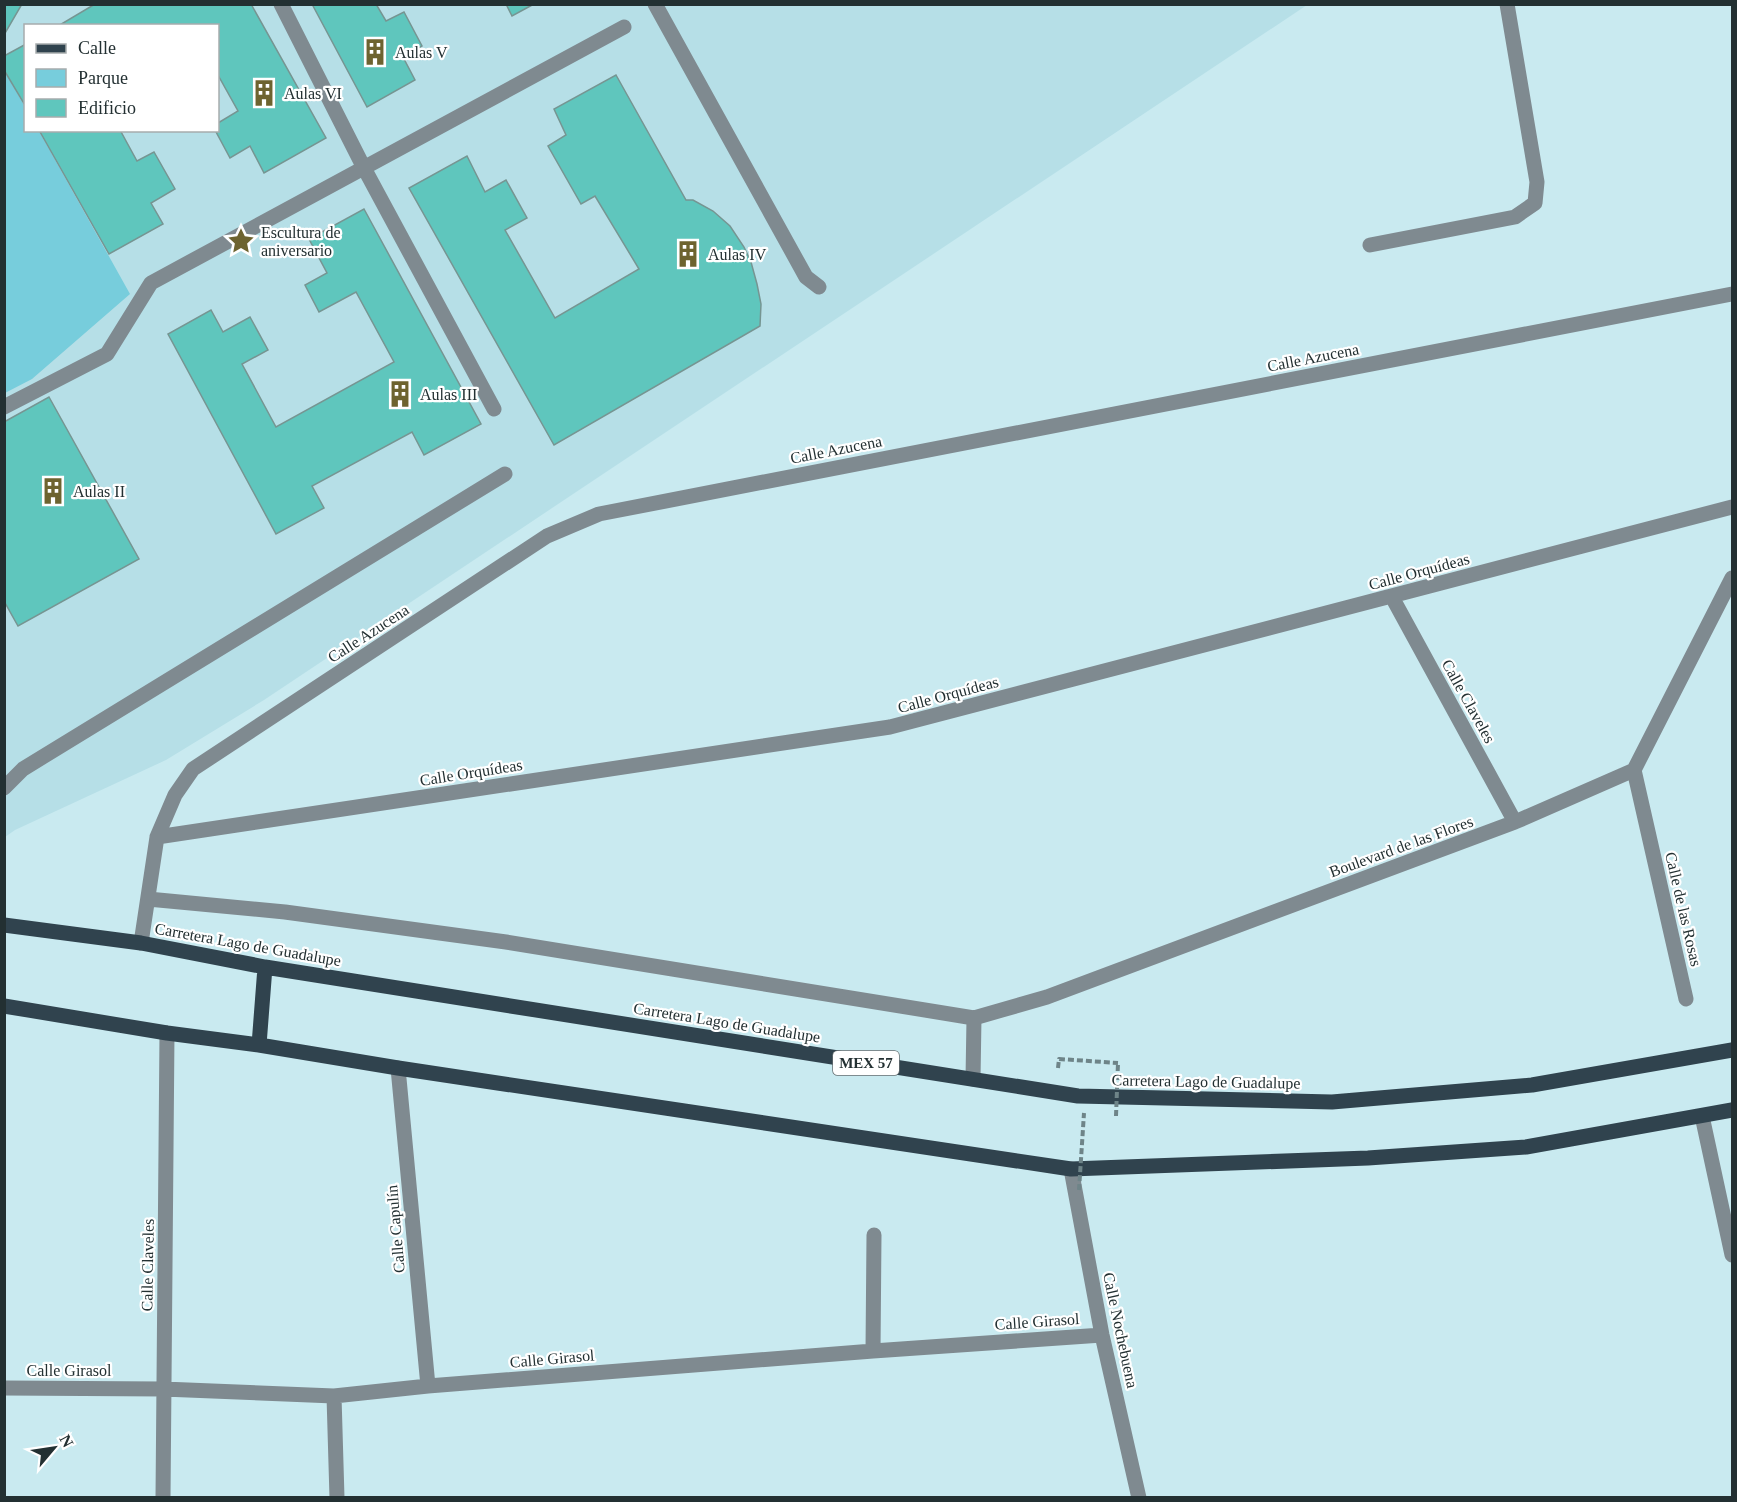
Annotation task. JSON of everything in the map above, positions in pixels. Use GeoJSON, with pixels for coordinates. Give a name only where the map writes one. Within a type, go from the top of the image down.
{"type":"FeatureCollection","features":[{"type":"Feature","properties":{"kind":"main road","name":"Carretera Lago de Guadalupe"},"geometry":{"type":"LineString","coordinates":[[4,925],[141,943],[265,967],[1078,1096],[1332,1102],[1532,1085],[1732,1050]]}},
{"type":"Feature","properties":{"kind":"main road"},"geometry":{"type":"LineString","coordinates":[[259,1045],[265,967]]}},
{"type":"Feature","properties":{"kind":"main road"},"geometry":{"type":"LineString","coordinates":[[4,1006],[167,1033],[259,1045],[1071,1169],[1368,1158],[1526,1147],[1732,1110]]}},
{"type":"Feature","properties":{"kind":"street"},"geometry":{"type":"LineString","coordinates":[[281,4],[364,168],[494,409]]}},
{"type":"Feature","properties":{"kind":"street"},"geometry":{"type":"LineString","coordinates":[[655,4],[806,277],[819,287]]}},
{"type":"Feature","properties":{"kind":"street"},"geometry":{"type":"LineString","coordinates":[[1370,245],[1515,217],[1535,203],[1537,182],[1507,4]]}},
{"type":"Feature","properties":{"kind":"street"},"geometry":{"type":"LineString","coordinates":[[4,407],[107,354],[151,284],[624,27]]}},
{"type":"Feature","properties":{"kind":"street","name":"Calle Azucena"},"geometry":{"type":"LineString","coordinates":[[141,943],[157,837],[175,795],[193,769],[547,536],[599,514],[1732,294]]}},
{"type":"Feature","properties":{"kind":"street"},"geometry":{"type":"LineString","coordinates":[[4,788],[23,769],[505,474]]}},
{"type":"Feature","properties":{"kind":"street","name":"Calle Orquídeas"},"geometry":{"type":"LineString","coordinates":[[157,837],[890,727],[1732,507]]}},
{"type":"Feature","properties":{"kind":"street"},"geometry":{"type":"LineString","coordinates":[[1634,770],[1732,578]]}},
{"type":"Feature","properties":{"kind":"street","name":"Calle Claveles"},"geometry":{"type":"LineString","coordinates":[[1392,597],[1515,822]]}},
{"type":"Feature","properties":{"kind":"street","name":"Boulevard de las Flores"},"geometry":{"type":"LineString","coordinates":[[974,1018],[1047,997],[1515,822],[1634,770]]}},
{"type":"Feature","properties":{"kind":"street","name":"Calle de las Rosas"},"geometry":{"type":"LineString","coordinates":[[1634,770],[1686,999]]}},
{"type":"Feature","properties":{"kind":"street"},"geometry":{"type":"LineString","coordinates":[[148,899],[285,912],[506,942],[974,1018],[973,1080]]}},
{"type":"Feature","properties":{"kind":"street","name":"Calle Claveles"},"geometry":{"type":"LineString","coordinates":[[163,1497],[167,1033]]}},
{"type":"Feature","properties":{"kind":"street","name":"Calle Capulín"},"geometry":{"type":"LineString","coordinates":[[398,1068],[428,1386]]}},
{"type":"Feature","properties":{"kind":"street"},"geometry":{"type":"LineString","coordinates":[[1702,1116],[1732,1256]]}},
{"type":"Feature","properties":{"kind":"street","name":"Calle Nochebuena"},"geometry":{"type":"LineString","coordinates":[[1071,1169],[1102,1335],[1139,1497]]}},
{"type":"Feature","properties":{"kind":"street"},"geometry":{"type":"LineString","coordinates":[[873,1351],[874,1235]]}},
{"type":"Feature","properties":{"kind":"street","name":"Calle Girasol"},"geometry":{"type":"LineString","coordinates":[[4,1388],[163,1389],[334,1396],[428,1386],[1102,1335]]}},
{"type":"Feature","properties":{"kind":"street"},"geometry":{"type":"LineString","coordinates":[[334,1396],[337,1497]]}},
{"type":"Feature","properties":{"kind":"path"},"geometry":{"type":"LineString","coordinates":[[1059,1059],[1118,1063],[1116,1116]]}},
{"type":"Feature","properties":{"kind":"path"},"geometry":{"type":"LineString","coordinates":[[1079,1190],[1084,1113]]}},
{"type":"Feature","properties":{"kind":"shaded area"},"geometry":{"type":"Polygon","coordinates":[[[5,5],[1307,5],[264,700],[166,760],[15,830],[5,837],[5,5]]]}},
{"type":"Feature","properties":{"kind":"green space"},"geometry":{"type":"Polygon","coordinates":[[[4,70],[24,105],[24,132],[40,132],[130,294],[32,379],[5,393],[4,70]]]}},
{"type":"Feature","properties":{"kind":"building"},"geometry":{"type":"Polygon","coordinates":[[[4,4],[22,4],[4,35],[4,4]]]}},
{"type":"Feature","properties":{"kind":"building","name":"Aulas VI"},"geometry":{"type":"Polygon","coordinates":[[[95,4],[251,4],[326,138],[264,173],[250,146],[230,158],[216,132],[219,132],[219,122],[238,111],[219,77],[219,24],[61,24],[95,4]]]}},
{"type":"Feature","properties":{"kind":"building","name":"Aulas V"},"geometry":{"type":"Polygon","coordinates":[[[312,4],[376,4],[386,21],[404,12],[422,46],[403,57],[415,80],[367,107],[312,4]]]}},
{"type":"Feature","properties":{"kind":"building"},"geometry":{"type":"Polygon","coordinates":[[[506,4],[534,4],[512,16],[506,4]]]}},
{"type":"Feature","properties":{"kind":"building"},"geometry":{"type":"Polygon","coordinates":[[[24,45],[24,104],[4,70],[4,56],[24,45]]]}},
{"type":"Feature","properties":{"kind":"building","name":"Aulas IV"},"geometry":{"type":"Polygon","coordinates":[[[616,75],[686,200],[693,200],[713,211],[730,226],[744,247],[757,284],[761,304],[760,326],[554,445],[409,188],[467,156],[485,192],[506,180],[527,218],[505,230],[555,318],[639,269],[595,196],[581,204],[548,146],[566,135],[554,109],[616,75]]]}},
{"type":"Feature","properties":{"kind":"building"},"geometry":{"type":"Polygon","coordinates":[[[40,132],[121,132],[137,161],[154,152],[175,189],[151,203],[163,224],[109,254],[40,132]]]}},
{"type":"Feature","properties":{"kind":"building","name":"Aulas III"},"geometry":{"type":"Polygon","coordinates":[[[364,209],[481,424],[424,455],[412,432],[312,486],[324,508],[276,534],[168,334],[211,310],[223,332],[250,317],[268,350],[242,364],[276,427],[394,362],[356,292],[319,312],[305,285],[327,273],[309,239],[364,209]]]}},
{"type":"Feature","properties":{"kind":"building","name":"Aulas II"},"geometry":{"type":"Polygon","coordinates":[[[49,397],[139,559],[18,626],[4,601],[4,422],[49,397]]]}},
{"type":"Feature","properties":{"kind":"place","name":"Aulas V"},"geometry":{"type":"Point","coordinates":[375,52]}},
{"type":"Feature","properties":{"kind":"place","name":"Aulas VI"},"geometry":{"type":"Point","coordinates":[264,93]}},
{"type":"Feature","properties":{"kind":"place","name":"Escultura de aniversario"},"geometry":{"type":"Point","coordinates":[241,241]}},
{"type":"Feature","properties":{"kind":"place","name":"Aulas IV"},"geometry":{"type":"Point","coordinates":[688,254]}},
{"type":"Feature","properties":{"kind":"place","name":"Aulas III"},"geometry":{"type":"Point","coordinates":[400,394]}},
{"type":"Feature","properties":{"kind":"place","name":"Aulas II"},"geometry":{"type":"Point","coordinates":[53,491]}}]}
